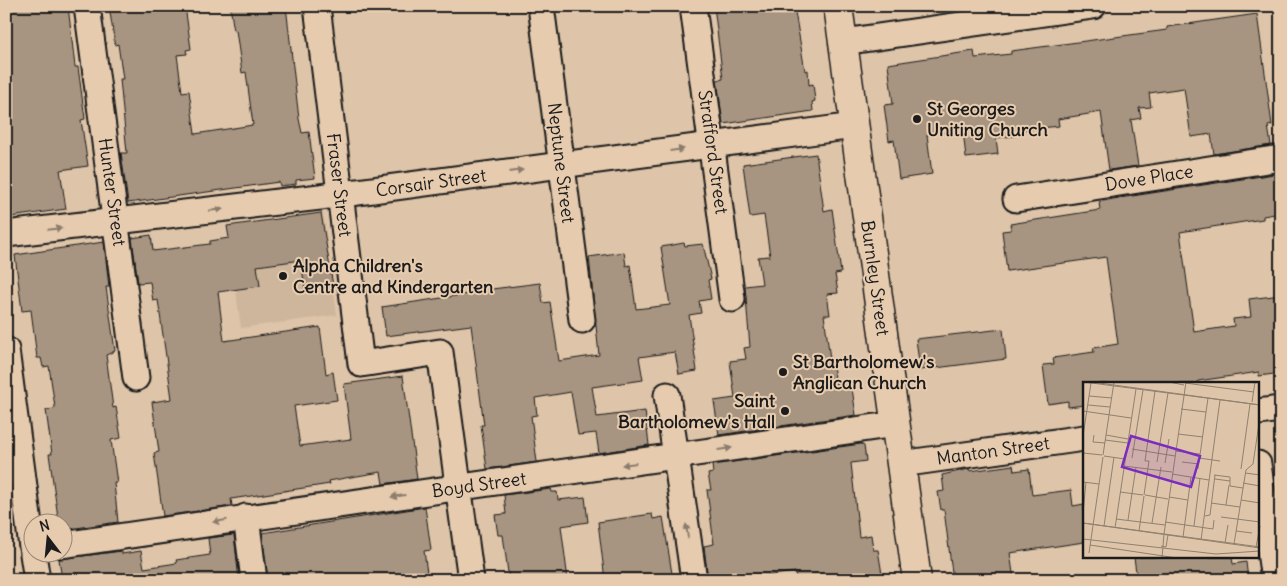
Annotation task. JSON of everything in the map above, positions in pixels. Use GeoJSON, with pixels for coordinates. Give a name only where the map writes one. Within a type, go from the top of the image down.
{"type":"FeatureCollection","features":[{"type":"Feature","properties":{"kind":"main road","name":"Burnley Street"},"geometry":{"type":"LineString","coordinates":[[838,6],[917,580]]}},
{"type":"Feature","properties":{"kind":"street","name":"Hunter Street"},"geometry":{"type":"LineString","coordinates":[[87,6],[136,378]]}},
{"type":"Feature","properties":{"kind":"street","name":"Fraser Street"},"geometry":{"type":"LineString","coordinates":[[317,6],[361,364],[440,352],[459,488]]}},
{"type":"Feature","properties":{"kind":"street","name":"Neptune Street"},"geometry":{"type":"LineString","coordinates":[[541,6],[582,320]]}},
{"type":"Feature","properties":{"kind":"street","name":"Strafford Street"},"geometry":{"type":"LineString","coordinates":[[693,6],[732,299]]}},
{"type":"Feature","properties":{"kind":"street"},"geometry":{"type":"LineString","coordinates":[[843,42],[1093,6]]}},
{"type":"Feature","properties":{"kind":"street","name":"Corsair Street"},"geometry":{"type":"LineString","coordinates":[[6,234],[116,223],[854,126]]}},
{"type":"Feature","properties":{"kind":"street","name":"Dove Place"},"geometry":{"type":"LineString","coordinates":[[1016,199],[1281,158]]}},
{"type":"Feature","properties":{"kind":"street"},"geometry":{"type":"LineString","coordinates":[[6,350],[11,428],[26,514]]}},
{"type":"Feature","properties":{"kind":"street"},"geometry":{"type":"LineString","coordinates":[[667,395],[694,580]]}},
{"type":"Feature","properties":{"kind":"street"},"geometry":{"type":"LineString","coordinates":[[1260,412],[1281,409]]}},
{"type":"Feature","properties":{"kind":"street","name":"Boyd Street"},"geometry":{"type":"LineString","coordinates":[[72,543],[896,424]]}},
{"type":"Feature","properties":{"kind":"street","name":"Manton Street"},"geometry":{"type":"LineString","coordinates":[[901,464],[1083,438]]}},
{"type":"Feature","properties":{"kind":"street"},"geometry":{"type":"LineString","coordinates":[[1260,478],[1274,580]]}},
{"type":"Feature","properties":{"kind":"street"},"geometry":{"type":"LineString","coordinates":[[459,488],[471,580]]}},
{"type":"Feature","properties":{"kind":"street"},"geometry":{"type":"LineString","coordinates":[[246,517],[254,580]]}},
{"type":"Feature","properties":{"kind":"street"},"geometry":{"type":"LineString","coordinates":[[35,564],[37,580]]}},
{"type":"Feature","properties":{"kind":"shaded area","name":"Alpha Children's Centre and Kindergarten"},"geometry":{"type":"Polygon","coordinates":[[[323,213],[337,315],[241,328],[227,226],[323,213]]]}},
{"type":"Feature","properties":{"kind":"building"},"geometry":{"type":"Polygon","coordinates":[[[6,6],[68,6],[75,67],[78,67],[85,119],[81,120],[88,166],[60,170],[66,209],[10,217],[6,189],[6,6]]]}},
{"type":"Feature","properties":{"kind":"building"},"geometry":{"type":"Polygon","coordinates":[[[109,6],[185,6],[191,49],[186,50],[187,54],[177,55],[182,92],[189,91],[195,134],[253,125],[246,72],[242,73],[236,30],[234,31],[230,6],[286,6],[299,119],[302,133],[309,132],[315,178],[296,180],[296,184],[280,186],[279,182],[128,203],[121,153],[127,153],[120,79],[123,79],[118,44],[115,45],[109,6]]]}},
{"type":"Feature","properties":{"kind":"building"},"geometry":{"type":"Polygon","coordinates":[[[714,6],[794,6],[805,71],[808,70],[809,85],[813,84],[815,101],[812,102],[813,111],[723,124],[717,80],[723,79],[714,6]]]}},
{"type":"Feature","properties":{"kind":"building"},"geometry":{"type":"Polygon","coordinates":[[[1257,14],[1272,125],[1268,126],[1271,145],[1214,154],[1211,134],[1191,137],[1184,88],[1149,93],[1151,107],[1139,108],[1141,118],[1131,120],[1138,166],[1109,170],[1101,112],[1058,119],[1059,126],[1022,130],[1022,135],[996,138],[998,154],[966,158],[963,130],[927,135],[932,174],[899,179],[894,140],[889,141],[884,105],[893,104],[888,64],[974,51],[975,58],[1011,54],[1011,51],[1167,30],[1167,27],[1257,14]]]}},
{"type":"Feature","properties":{"kind":"building"},"geometry":{"type":"Polygon","coordinates":[[[816,154],[824,211],[832,209],[841,273],[835,274],[838,293],[827,294],[830,315],[824,315],[831,366],[833,366],[836,384],[851,382],[856,415],[719,435],[714,401],[735,398],[730,361],[746,359],[744,348],[750,347],[745,286],[762,284],[758,257],[770,256],[764,215],[750,217],[743,164],[816,154]]]}},
{"type":"Feature","properties":{"kind":"building"},"geometry":{"type":"Polygon","coordinates":[[[1281,173],[1281,213],[1263,216],[1263,219],[1180,232],[1194,332],[1234,326],[1233,319],[1251,317],[1249,299],[1281,295],[1281,373],[1259,376],[1259,372],[1198,382],[1083,382],[1083,405],[1068,407],[1068,401],[1048,404],[1043,365],[1054,364],[1053,358],[1094,352],[1093,348],[1118,344],[1106,257],[1007,271],[1002,231],[1011,230],[1010,224],[1100,210],[1099,202],[1281,173]]]}},
{"type":"Feature","properties":{"kind":"building"},"geometry":{"type":"Polygon","coordinates":[[[321,213],[333,286],[305,289],[301,260],[257,266],[260,286],[218,292],[224,341],[320,327],[326,374],[333,372],[337,400],[294,406],[300,446],[351,439],[344,384],[403,376],[417,479],[383,484],[381,472],[329,481],[330,484],[231,499],[232,506],[163,516],[154,453],[159,452],[152,402],[172,399],[158,300],[153,301],[150,282],[138,283],[132,238],[151,235],[153,251],[210,244],[210,241],[229,238],[227,226],[321,213]]]}},
{"type":"Feature","properties":{"kind":"building"},"geometry":{"type":"Polygon","coordinates":[[[104,242],[109,287],[106,287],[115,351],[106,355],[113,408],[116,407],[121,438],[111,440],[117,483],[114,483],[118,522],[72,529],[72,514],[58,514],[49,454],[52,454],[46,410],[54,409],[55,407],[49,366],[43,367],[41,358],[37,358],[31,310],[22,311],[15,255],[104,242]]]}},
{"type":"Feature","properties":{"kind":"building"},"geometry":{"type":"Polygon","coordinates":[[[684,243],[685,246],[703,244],[711,279],[708,280],[711,299],[699,301],[701,313],[689,315],[697,371],[679,374],[675,352],[639,357],[643,380],[592,387],[597,417],[645,411],[649,445],[599,453],[596,433],[578,435],[571,392],[535,398],[537,415],[531,416],[537,462],[487,469],[481,425],[484,425],[471,325],[386,336],[382,307],[475,293],[474,289],[491,287],[492,289],[540,283],[543,303],[550,302],[559,361],[599,355],[589,257],[624,252],[626,266],[630,265],[636,309],[670,305],[661,247],[684,243]]]}},
{"type":"Feature","properties":{"kind":"building"},"geometry":{"type":"Polygon","coordinates":[[[1003,329],[1006,359],[920,370],[916,339],[1003,329]]]}},
{"type":"Feature","properties":{"kind":"building"},"geometry":{"type":"Polygon","coordinates":[[[861,444],[864,446],[866,461],[851,463],[859,537],[871,535],[873,550],[878,550],[883,580],[796,580],[795,572],[736,580],[708,580],[704,546],[714,544],[707,490],[711,490],[708,474],[713,473],[712,465],[861,444]]]}},
{"type":"Feature","properties":{"kind":"building"},"geometry":{"type":"Polygon","coordinates":[[[1013,465],[1014,471],[1029,469],[1032,495],[1071,490],[1073,506],[1083,504],[1083,542],[1010,553],[1014,580],[953,580],[944,510],[941,510],[938,492],[944,491],[942,475],[969,469],[970,471],[1013,465]]]}},
{"type":"Feature","properties":{"kind":"building"},"geometry":{"type":"Polygon","coordinates":[[[551,489],[552,492],[557,492],[558,500],[585,497],[588,522],[561,526],[568,580],[509,580],[503,535],[498,535],[495,515],[506,514],[504,495],[551,489]]]}},
{"type":"Feature","properties":{"kind":"building"},"geometry":{"type":"Polygon","coordinates":[[[425,507],[431,550],[424,551],[428,580],[268,580],[262,533],[425,507]]]}},
{"type":"Feature","properties":{"kind":"building"},"geometry":{"type":"Polygon","coordinates":[[[652,514],[653,519],[663,517],[673,580],[605,580],[598,522],[652,514]]]}},
{"type":"Feature","properties":{"kind":"building"},"geometry":{"type":"Polygon","coordinates":[[[234,535],[239,580],[62,580],[60,564],[72,564],[72,557],[122,551],[122,554],[141,551],[144,568],[177,563],[176,560],[210,555],[208,538],[234,535]]]}},
{"type":"Feature","properties":{"kind":"building"},"geometry":{"type":"Polygon","coordinates":[[[1134,558],[1232,558],[1233,564],[1246,562],[1248,580],[1137,580],[1134,558]]]}},
{"type":"Feature","properties":{"kind":"place","name":"St Georges Uniting Church"},"geometry":{"type":"Point","coordinates":[917,119]}},
{"type":"Feature","properties":{"kind":"place","name":"Alpha Children's Centre and Kindergarten"},"geometry":{"type":"Point","coordinates":[283,276]}},
{"type":"Feature","properties":{"kind":"place","name":"St Bartholomew's Anglican Church"},"geometry":{"type":"Point","coordinates":[783,372]}},
{"type":"Feature","properties":{"kind":"place","name":"Saint Bartholomew's Hall"},"geometry":{"type":"Point","coordinates":[785,411]}}]}
